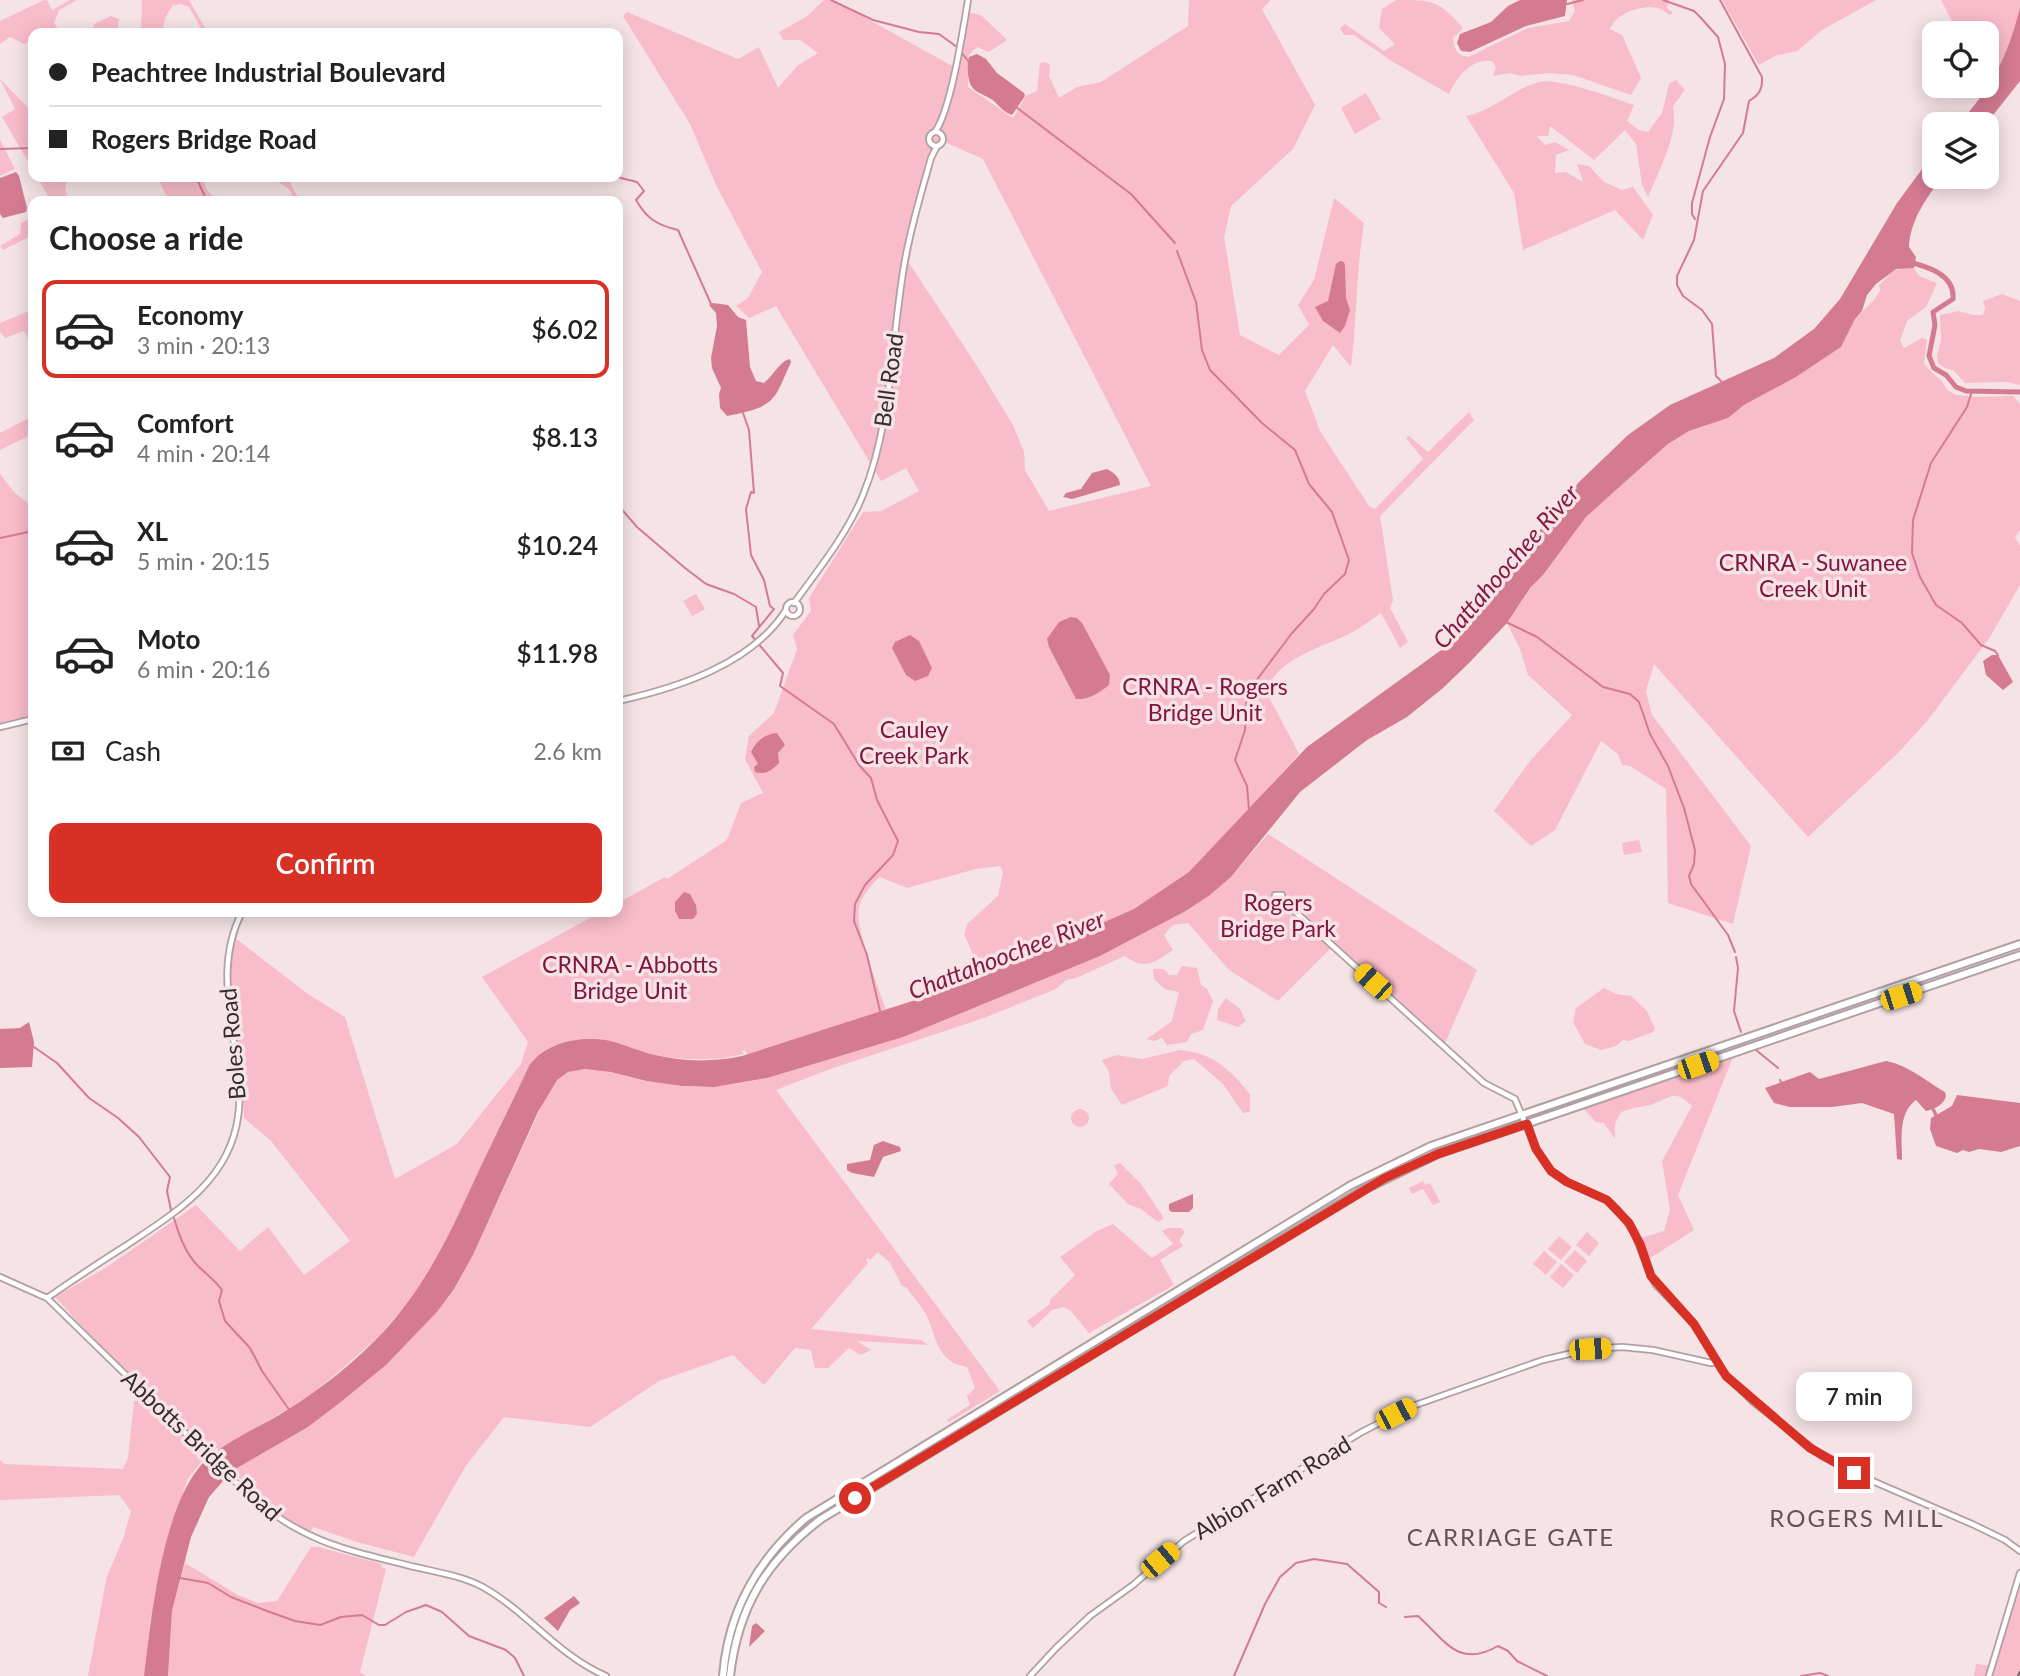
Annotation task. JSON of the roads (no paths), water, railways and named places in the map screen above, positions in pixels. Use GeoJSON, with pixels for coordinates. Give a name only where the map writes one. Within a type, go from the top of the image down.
{"type":"FeatureCollection","features":[{"type":"Feature","properties":{"kind":"highway"},"geometry":{"type":"LineString","coordinates":[[724,1675],[727,1640],[736,1609],[748,1585],[775,1547],[824,1506],[1369,1175],[1431,1146],[2020,944]]}},
{"type":"Feature","properties":{"kind":"highway"},"geometry":{"type":"LineString","coordinates":[[724,1675],[742,1618],[758,1586],[786,1549],[821,1519],[1389,1176],[1438,1154],[2020,955]]}},
{"type":"Feature","properties":{"kind":"street","name":"Bell Road"},"geometry":{"type":"LineString","coordinates":[[777,623],[798,613],[797,605],[805,587],[840,538],[856,510],[875,460],[904,266],[931,158],[937,146],[944,141],[942,119],[968,0]]}},
{"type":"Feature","properties":{"kind":"street","name":"Bell Road"},"geometry":{"type":"LineString","coordinates":[[931,158],[929,137],[942,119]]}},
{"type":"Feature","properties":{"kind":"street"},"geometry":{"type":"LineString","coordinates":[[935,132],[942,134]]}},
{"type":"Feature","properties":{"kind":"street"},"geometry":{"type":"LineString","coordinates":[[930,143],[937,146]]}},
{"type":"Feature","properties":{"kind":"street","name":"Bell Road"},"geometry":{"type":"LineString","coordinates":[[623,700],[687,682],[745,651],[777,623],[788,604],[797,605]]}},
{"type":"Feature","properties":{"kind":"street"},"geometry":{"type":"LineString","coordinates":[[786,610],[792,616]]}},
{"type":"Feature","properties":{"kind":"street"},"geometry":{"type":"LineString","coordinates":[[0,727],[28,720]]}},
{"type":"Feature","properties":{"kind":"street"},"geometry":{"type":"LineString","coordinates":[[1283,901],[1484,1083],[1515,1099],[1536,1149],[1551,1171],[1567,1182],[1607,1200],[1629,1223],[1640,1244],[1651,1276],[1694,1324],[1726,1376],[1752,1401],[1822,1457],[1983,1530],[2020,1551]]}},
{"type":"Feature","properties":{"kind":"street","name":"Boles Road"},"geometry":{"type":"LineString","coordinates":[[47,1298],[188,1203],[210,1182],[225,1158],[235,1132],[239,1093],[226,974],[229,946],[240,917]]}},
{"type":"Feature","properties":{"kind":"street","name":"Abbotts Bridge Road"},"geometry":{"type":"LineString","coordinates":[[0,1277],[47,1298],[270,1513],[318,1541],[480,1586],[506,1603],[566,1653],[607,1676]]}},
{"type":"Feature","properties":{"kind":"street","name":"Albion Farm Road"},"geometry":{"type":"LineString","coordinates":[[1030,1676],[1090,1616],[1133,1585],[1184,1541],[1360,1433],[1410,1407],[1543,1360],[1590,1349],[1653,1350],[1717,1362]]}},
{"type":"Feature","properties":{"kind":"street"},"geometry":{"type":"LineString","coordinates":[[939,1436],[944,1444]]}},
{"type":"Feature","properties":{"kind":"street"},"geometry":{"type":"LineString","coordinates":[[1989,1676],[2020,1573]]}},
{"type":"Feature","properties":{"kind":"waterway"},"geometry":{"type":"LineString","coordinates":[[831,0],[873,20],[919,32],[939,34],[957,47],[969,62]]}},
{"type":"Feature","properties":{"kind":"waterway"},"geometry":{"type":"LineString","coordinates":[[1567,4],[1583,0]]}},
{"type":"Feature","properties":{"kind":"waterway"},"geometry":{"type":"LineString","coordinates":[[1663,0],[1694,11],[1701,18],[1718,37],[1725,64],[1724,99],[1710,137],[1692,203],[1695,219]]}},
{"type":"Feature","properties":{"kind":"waterway"},"geometry":{"type":"LineString","coordinates":[[1720,0],[1762,77],[1762,85],[1758,94],[1749,101],[1743,133],[1703,191],[1694,240],[1677,276],[1677,285],[1683,296],[1702,310],[1712,324],[1716,376],[1721,381]]}},
{"type":"Feature","properties":{"kind":"waterway"},"geometry":{"type":"LineString","coordinates":[[1016,107],[1131,194],[1175,243]]}},
{"type":"Feature","properties":{"kind":"waterway"},"geometry":{"type":"LineString","coordinates":[[0,149],[28,148]]}},
{"type":"Feature","properties":{"kind":"waterway"},"geometry":{"type":"LineString","coordinates":[[623,178],[637,182],[644,191],[636,200],[649,217],[678,230],[711,304]]}},
{"type":"Feature","properties":{"kind":"waterway"},"geometry":{"type":"LineString","coordinates":[[198,182],[205,196]]}},
{"type":"Feature","properties":{"kind":"waterway"},"geometry":{"type":"LineString","coordinates":[[1177,251],[1196,302],[1202,350],[1210,370],[1262,423],[1295,450],[1309,484],[1332,512],[1349,560],[1345,574],[1324,594],[1250,689],[1246,704],[1245,730],[1235,760],[1247,786],[1249,810]]}},
{"type":"Feature","properties":{"kind":"waterway"},"geometry":{"type":"LineString","coordinates":[[1909,262],[1939,273],[1953,291],[1953,299],[1933,312],[1935,325],[1929,356],[1934,368],[1946,375],[1956,387],[1966,391],[2020,392]]}},
{"type":"Feature","properties":{"kind":"waterway"},"geometry":{"type":"LineString","coordinates":[[1972,391],[1967,407],[1931,463],[1913,520],[1912,553],[1920,577],[1936,605],[1962,623],[1981,645],[1998,655]]}},
{"type":"Feature","properties":{"kind":"waterway"},"geometry":{"type":"LineString","coordinates":[[743,413],[749,430],[754,493],[751,492],[746,509],[751,555],[764,580],[770,606],[774,609],[752,636],[783,673],[780,686],[834,724],[859,765],[871,778],[877,800],[898,841],[893,855],[865,885],[855,904],[854,921],[867,955],[880,1011]]}},
{"type":"Feature","properties":{"kind":"waterway"},"geometry":{"type":"LineString","coordinates":[[623,511],[637,527],[706,584],[734,594],[756,607],[759,626]]}},
{"type":"Feature","properties":{"kind":"waterway"},"geometry":{"type":"LineString","coordinates":[[0,538],[28,532]]}},
{"type":"Feature","properties":{"kind":"waterway"},"geometry":{"type":"LineString","coordinates":[[1506,622],[1537,637],[1603,687],[1630,694],[1639,702],[1650,734],[1668,766],[1684,808],[1695,850],[1694,864],[1689,876],[1691,884],[1728,935],[1735,952]]}},
{"type":"Feature","properties":{"kind":"waterway"},"geometry":{"type":"LineString","coordinates":[[1736,957],[1738,968],[1734,1011],[1741,1032]]}},
{"type":"Feature","properties":{"kind":"waterway"},"geometry":{"type":"LineString","coordinates":[[34,1047],[57,1063],[89,1098],[139,1137],[170,1177],[167,1191],[171,1210]]}},
{"type":"Feature","properties":{"kind":"waterway"},"geometry":{"type":"LineString","coordinates":[[1756,1050],[1778,1068]]}},
{"type":"Feature","properties":{"kind":"waterway"},"geometry":{"type":"LineString","coordinates":[[1933,1109],[1936,1115]]}},
{"type":"Feature","properties":{"kind":"waterway"},"geometry":{"type":"LineString","coordinates":[[174,1218],[189,1255],[222,1290],[219,1301],[225,1321],[250,1348],[262,1371],[290,1411]]}},
{"type":"Feature","properties":{"kind":"waterway"},"geometry":{"type":"LineString","coordinates":[[1234,1676],[1265,1604],[1280,1577],[1296,1563],[1314,1559],[1347,1564],[1379,1592],[1379,1603],[1386,1607]]}},
{"type":"Feature","properties":{"kind":"waterway"},"geometry":{"type":"LineString","coordinates":[[180,1578],[208,1583],[231,1597],[267,1611],[295,1621],[320,1625],[341,1617],[362,1615],[379,1625],[385,1625],[406,1612],[426,1605],[442,1612],[469,1636],[506,1650],[515,1658],[524,1676]]}},
{"type":"Feature","properties":{"kind":"waterway"},"geometry":{"type":"LineString","coordinates":[[1405,1617],[1418,1616],[1453,1649],[1462,1653],[1484,1652],[1498,1646],[1508,1651],[1517,1661],[1547,1676]]}},
{"type":"Feature","properties":{"kind":"waterway"},"geometry":{"type":"LineString","coordinates":[[1801,1676],[1820,1673],[1828,1676]]}},
{"type":"Feature","properties":{"kind":"railway"},"geometry":{"type":"LineString","coordinates":[[2018,1676],[2020,1672]]}},
{"type":"Feature","properties":{"kind":"district","name":"ROGERS MILL"},"geometry":{"type":"Point","coordinates":[1857,1517]}},
{"type":"Feature","properties":{"kind":"district","name":"CARRIAGE GATE"},"geometry":{"type":"Point","coordinates":[1511,1536]}},
{"type":"Feature","properties":{"kind":"park label","name":"CRNRA - Suwanee Creek Unit"},"geometry":{"type":"Point","coordinates":[1813,575]}},
{"type":"Feature","properties":{"kind":"park label","name":"CRNRA - Rogers Bridge Unit"},"geometry":{"type":"Point","coordinates":[1205,699]}},
{"type":"Feature","properties":{"kind":"park label","name":"Cauley Creek Park"},"geometry":{"type":"Point","coordinates":[914,742]}},
{"type":"Feature","properties":{"kind":"park label","name":"Rogers Bridge Park"},"geometry":{"type":"Point","coordinates":[1278,915]}},
{"type":"Feature","properties":{"kind":"park label","name":"CRNRA - Abbotts Bridge Unit"},"geometry":{"type":"Point","coordinates":[630,977]}},
{"type":"Feature","properties":{"kind":"water label","name":"Chattahoochee River"},"geometry":{"type":"Point","coordinates":[1505,566]}},
{"type":"Feature","properties":{"kind":"water label","name":"Chattahoochee River"},"geometry":{"type":"Point","coordinates":[1006,954]}}]}
